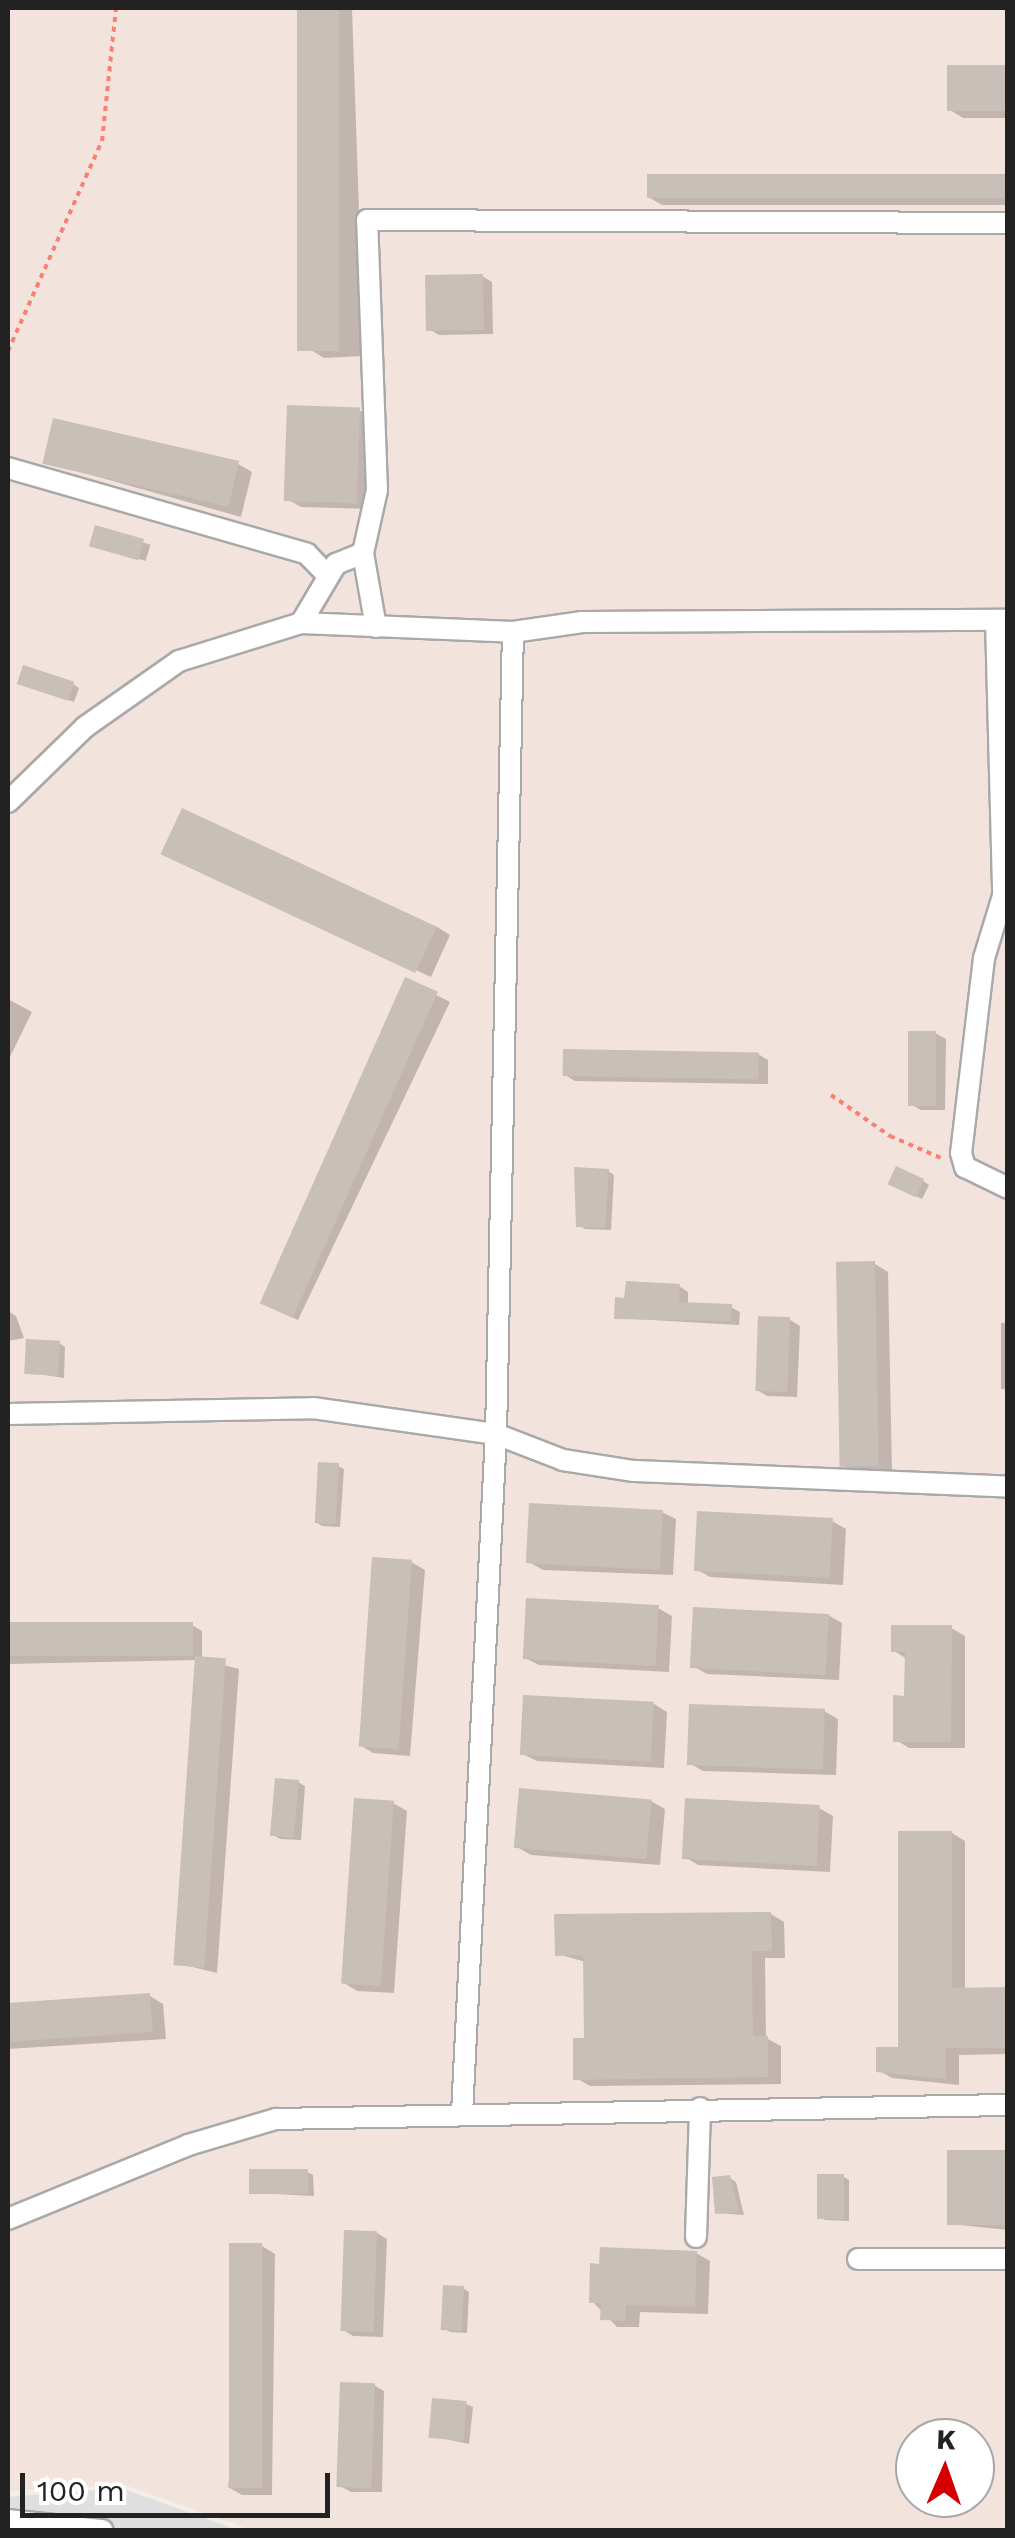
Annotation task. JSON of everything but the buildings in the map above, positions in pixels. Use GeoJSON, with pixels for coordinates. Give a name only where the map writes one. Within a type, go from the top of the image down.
{"type":"FeatureCollection","features":[{"type":"Feature","properties":{"kind":"street"},"geometry":{"type":"LineString","coordinates":[[376,627],[363,553],[377,490],[367,220],[1008,223]]}},
{"type":"Feature","properties":{"kind":"street"},"geometry":{"type":"LineString","coordinates":[[8,468],[307,554],[326,575]]}},
{"type":"Feature","properties":{"kind":"street"},"geometry":{"type":"LineString","coordinates":[[301,622],[326,575],[363,553]]}},
{"type":"Feature","properties":{"kind":"street"},"geometry":{"type":"LineString","coordinates":[[8,802],[85,727],[179,661],[301,622],[513,632],[582,622],[1002,620],[996,834],[1003,896],[984,958],[961,1153],[965,1166],[1008,1188]]}},
{"type":"Feature","properties":{"kind":"street"},"geometry":{"type":"LineString","coordinates":[[462,2114],[496,1434],[513,632]]}},
{"type":"Feature","properties":{"kind":"street"},"geometry":{"type":"LineString","coordinates":[[8,1414],[313,1408],[496,1434],[563,1460],[634,1471],[1008,1488]]}},
{"type":"Feature","properties":{"kind":"street"},"geometry":{"type":"LineString","coordinates":[[8,2219],[188,2146],[276,2119],[1008,2105]]}},
{"type":"Feature","properties":{"kind":"street"},"geometry":{"type":"LineString","coordinates":[[696,2236],[700,2108]]}},
{"type":"Feature","properties":{"kind":"street"},"geometry":{"type":"LineString","coordinates":[[858,2259],[1008,2259]]}},
{"type":"Feature","properties":{"kind":"street"},"geometry":{"type":"LineString","coordinates":[[8,2520],[102,2530]]}},
{"type":"Feature","properties":{"kind":"path"},"geometry":{"type":"LineString","coordinates":[[8,351],[102,141],[116,8]]}},
{"type":"Feature","properties":{"kind":"path"},"geometry":{"type":"LineString","coordinates":[[831,1095],[890,1136],[965,1166]]}},
{"type":"Feature","properties":{"kind":"shaded area"},"geometry":{"type":"Polygon","coordinates":[[[8,8],[1007,8],[1007,2530],[251,2530],[125,2485],[8,2491],[8,8]]]}},
{"type":"Feature","properties":{"kind":"shaded area"},"geometry":{"type":"Polygon","coordinates":[[[121,2488],[238,2530],[8,2530],[8,2497],[121,2488]]]}}]}
